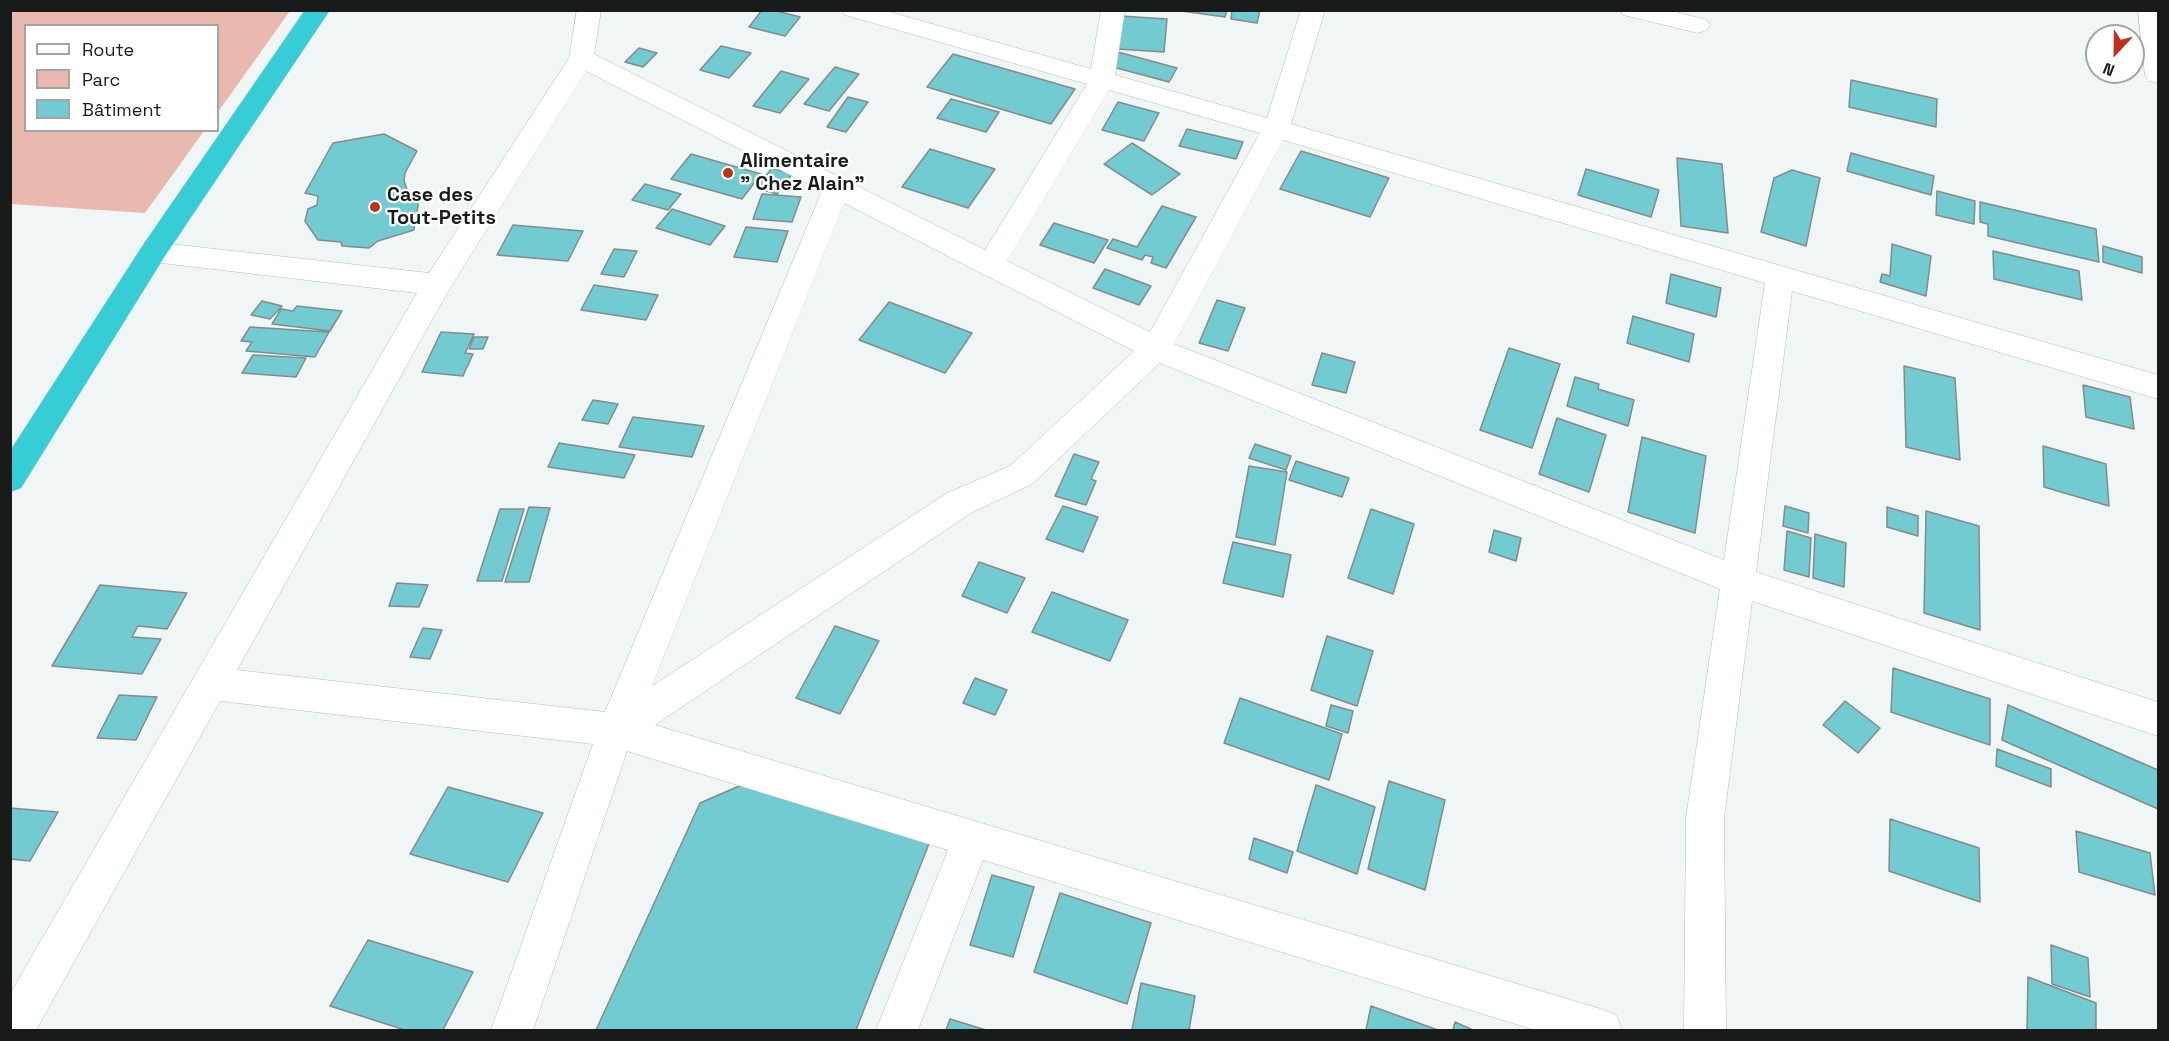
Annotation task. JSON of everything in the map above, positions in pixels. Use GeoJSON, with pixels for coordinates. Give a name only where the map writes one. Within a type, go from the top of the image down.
{"type":"FeatureCollection","features":[{"type":"Feature","properties":{"kind":"highway"},"geometry":{"type":"LineString","coordinates":[[10,479],[153,252],[318,10]]}},
{"type":"Feature","properties":{"kind":"street"},"geometry":{"type":"LineString","coordinates":[[13,1030],[437,285],[581,58],[589,10]]}},
{"type":"Feature","properties":{"kind":"street"},"geometry":{"type":"LineString","coordinates":[[854,10],[1276,129],[2158,387]]}},
{"type":"Feature","properties":{"kind":"street"},"geometry":{"type":"LineString","coordinates":[[990,265],[1102,80],[1113,10]]}},
{"type":"Feature","properties":{"kind":"street"},"geometry":{"type":"LineString","coordinates":[[616,730],[959,503],[1021,475],[1156,349],[1276,129],[1313,10]]}},
{"type":"Feature","properties":{"kind":"street"},"geometry":{"type":"LineString","coordinates":[[1632,10],[1698,25]]}},
{"type":"Feature","properties":{"kind":"street"},"geometry":{"type":"LineString","coordinates":[[2150,10],[2158,75]]}},
{"type":"Feature","properties":{"kind":"street"},"geometry":{"type":"LineString","coordinates":[[581,58],[1156,349],[1738,581],[2158,719]]}},
{"type":"Feature","properties":{"kind":"street"},"geometry":{"type":"LineString","coordinates":[[512,1030],[616,730],[837,187]]}},
{"type":"Feature","properties":{"kind":"street"},"geometry":{"type":"LineString","coordinates":[[153,252],[437,285]]}},
{"type":"Feature","properties":{"kind":"street"},"geometry":{"type":"LineString","coordinates":[[1705,1030],[1705,818],[1780,276]]}},
{"type":"Feature","properties":{"kind":"street"},"geometry":{"type":"LineString","coordinates":[[210,682],[616,730],[1601,1030]]}},
{"type":"Feature","properties":{"kind":"street"},"geometry":{"type":"LineString","coordinates":[[897,1030],[972,838]]}},
{"type":"Feature","properties":{"kind":"green space"},"geometry":{"type":"Polygon","coordinates":[[[11,10],[290,11],[219,111],[219,24],[24,24],[24,132],[203,132],[145,213],[11,204],[11,10]]]}},
{"type":"Feature","properties":{"kind":"building"},"geometry":{"type":"Polygon","coordinates":[[[762,10],[773,10],[800,17],[785,36],[749,27],[762,10]]]}},
{"type":"Feature","properties":{"kind":"building"},"geometry":{"type":"Polygon","coordinates":[[[1174,10],[1227,10],[1225,17],[1174,10]]]}},
{"type":"Feature","properties":{"kind":"building"},"geometry":{"type":"Polygon","coordinates":[[[1232,10],[1260,10],[1257,23],[1231,19],[1232,10]]]}},
{"type":"Feature","properties":{"kind":"building"},"geometry":{"type":"Polygon","coordinates":[[[1121,16],[1167,19],[1164,52],[1117,49],[1121,16]]]}},
{"type":"Feature","properties":{"kind":"building"},"geometry":{"type":"Polygon","coordinates":[[[721,46],[751,53],[729,78],[700,70],[721,46]]]}},
{"type":"Feature","properties":{"kind":"building"},"geometry":{"type":"Polygon","coordinates":[[[639,48],[657,53],[643,67],[625,62],[639,48]]]}},
{"type":"Feature","properties":{"kind":"building"},"geometry":{"type":"Polygon","coordinates":[[[1118,52],[1177,68],[1169,82],[1109,66],[1118,52]]]}},
{"type":"Feature","properties":{"kind":"building"},"geometry":{"type":"Polygon","coordinates":[[[953,54],[1075,89],[1051,124],[927,87],[953,54]]]}},
{"type":"Feature","properties":{"kind":"building"},"geometry":{"type":"Polygon","coordinates":[[[835,67],[859,74],[829,111],[804,104],[835,67]]]}},
{"type":"Feature","properties":{"kind":"building"},"geometry":{"type":"Polygon","coordinates":[[[781,71],[809,79],[780,113],[753,106],[781,71]]]}},
{"type":"Feature","properties":{"kind":"building"},"geometry":{"type":"Polygon","coordinates":[[[1851,80],[1937,99],[1936,127],[1849,107],[1851,80]]]}},
{"type":"Feature","properties":{"kind":"building"},"geometry":{"type":"Polygon","coordinates":[[[848,97],[868,102],[846,132],[827,127],[848,97]]]}},
{"type":"Feature","properties":{"kind":"building"},"geometry":{"type":"Polygon","coordinates":[[[951,99],[999,112],[986,132],[937,118],[951,99]]]}},
{"type":"Feature","properties":{"kind":"building"},"geometry":{"type":"Polygon","coordinates":[[[1118,102],[1159,113],[1144,141],[1102,130],[1118,102]]]}},
{"type":"Feature","properties":{"kind":"building"},"geometry":{"type":"Polygon","coordinates":[[[1187,129],[1243,142],[1236,159],[1179,146],[1187,129]]]}},
{"type":"Feature","properties":{"kind":"building"},"geometry":{"type":"Polygon","coordinates":[[[384,134],[417,151],[405,173],[404,181],[408,192],[419,200],[414,230],[378,241],[369,248],[342,246],[341,242],[318,240],[305,221],[308,209],[317,205],[318,196],[305,193],[333,143],[384,134]]]}},
{"type":"Feature","properties":{"kind":"building"},"geometry":{"type":"Polygon","coordinates":[[[1132,143],[1180,174],[1152,195],[1104,164],[1132,143]]]}},
{"type":"Feature","properties":{"kind":"building"},"geometry":{"type":"Polygon","coordinates":[[[930,149],[995,169],[968,208],[902,187],[930,149]]]}},
{"type":"Feature","properties":{"kind":"building"},"geometry":{"type":"Polygon","coordinates":[[[1301,151],[1389,178],[1370,217],[1280,189],[1301,151]]]}},
{"type":"Feature","properties":{"kind":"building"},"geometry":{"type":"Polygon","coordinates":[[[1851,153],[1934,176],[1931,195],[1847,171],[1851,153]]]}},
{"type":"Feature","properties":{"kind":"building"},"geometry":{"type":"Polygon","coordinates":[[[691,154],[761,174],[742,199],[671,179],[691,154]]]}},
{"type":"Feature","properties":{"kind":"building"},"geometry":{"type":"Polygon","coordinates":[[[1677,158],[1722,164],[1728,233],[1681,226],[1677,158]]]}},
{"type":"Feature","properties":{"kind":"building"},"geometry":{"type":"Polygon","coordinates":[[[772,168],[792,174],[777,194],[756,188],[772,168]]]}},
{"type":"Feature","properties":{"kind":"building"},"geometry":{"type":"Polygon","coordinates":[[[1586,169],[1659,190],[1651,217],[1578,195],[1586,169]]]}},
{"type":"Feature","properties":{"kind":"building"},"geometry":{"type":"Polygon","coordinates":[[[1792,170],[1820,178],[1806,246],[1761,232],[1774,178],[1792,170]]]}},
{"type":"Feature","properties":{"kind":"building"},"geometry":{"type":"Polygon","coordinates":[[[645,184],[681,194],[668,210],[632,200],[645,184]]]}},
{"type":"Feature","properties":{"kind":"building"},"geometry":{"type":"Polygon","coordinates":[[[1937,191],[1975,201],[1974,224],[1936,215],[1937,191]]]}},
{"type":"Feature","properties":{"kind":"building"},"geometry":{"type":"Polygon","coordinates":[[[762,194],[801,197],[792,222],[753,219],[762,194]]]}},
{"type":"Feature","properties":{"kind":"building"},"geometry":{"type":"Polygon","coordinates":[[[1980,202],[2096,229],[2099,262],[1988,236],[1988,224],[1980,222],[1980,202]]]}},
{"type":"Feature","properties":{"kind":"building"},"geometry":{"type":"Polygon","coordinates":[[[1162,206],[1196,217],[1166,268],[1151,263],[1153,257],[1145,255],[1142,260],[1107,248],[1113,239],[1137,247],[1162,206]]]}},
{"type":"Feature","properties":{"kind":"building"},"geometry":{"type":"Polygon","coordinates":[[[672,209],[725,226],[710,245],[656,228],[672,209]]]}},
{"type":"Feature","properties":{"kind":"building"},"geometry":{"type":"Polygon","coordinates":[[[1054,223],[1108,240],[1094,263],[1040,245],[1054,223]]]}},
{"type":"Feature","properties":{"kind":"building"},"geometry":{"type":"Polygon","coordinates":[[[513,225],[583,231],[568,261],[497,255],[513,225]]]}},
{"type":"Feature","properties":{"kind":"building"},"geometry":{"type":"Polygon","coordinates":[[[746,227],[788,231],[777,262],[734,257],[746,227]]]}},
{"type":"Feature","properties":{"kind":"building"},"geometry":{"type":"Polygon","coordinates":[[[1892,244],[1931,256],[1926,296],[1880,282],[1882,274],[1890,276],[1892,244]]]}},
{"type":"Feature","properties":{"kind":"building"},"geometry":{"type":"Polygon","coordinates":[[[2103,246],[2142,257],[2142,273],[2103,262],[2103,246]]]}},
{"type":"Feature","properties":{"kind":"building"},"geometry":{"type":"Polygon","coordinates":[[[614,249],[637,251],[624,277],[601,274],[614,249]]]}},
{"type":"Feature","properties":{"kind":"building"},"geometry":{"type":"Polygon","coordinates":[[[1993,251],[2079,271],[2082,300],[1994,279],[1993,251]]]}},
{"type":"Feature","properties":{"kind":"building"},"geometry":{"type":"Polygon","coordinates":[[[1105,269],[1151,286],[1139,305],[1093,288],[1105,269]]]}},
{"type":"Feature","properties":{"kind":"building"},"geometry":{"type":"Polygon","coordinates":[[[1671,274],[1721,288],[1716,317],[1666,303],[1671,274]]]}},
{"type":"Feature","properties":{"kind":"building"},"geometry":{"type":"Polygon","coordinates":[[[594,285],[658,295],[646,320],[581,310],[594,285]]]}},
{"type":"Feature","properties":{"kind":"building"},"geometry":{"type":"Polygon","coordinates":[[[1217,300],[1245,308],[1228,351],[1199,343],[1217,300]]]}},
{"type":"Feature","properties":{"kind":"building"},"geometry":{"type":"Polygon","coordinates":[[[262,301],[282,306],[270,319],[251,315],[262,301]]]}},
{"type":"Feature","properties":{"kind":"building"},"geometry":{"type":"Polygon","coordinates":[[[889,302],[972,333],[945,373],[859,340],[889,302]]]}},
{"type":"Feature","properties":{"kind":"building"},"geometry":{"type":"Polygon","coordinates":[[[297,306],[342,311],[330,331],[272,324],[281,309],[293,311],[297,306]]]}},
{"type":"Feature","properties":{"kind":"building"},"geometry":{"type":"Polygon","coordinates":[[[1633,316],[1694,334],[1689,362],[1627,343],[1633,316]]]}},
{"type":"Feature","properties":{"kind":"building"},"geometry":{"type":"Polygon","coordinates":[[[250,327],[329,332],[315,357],[246,351],[252,342],[241,341],[250,327]]]}},
{"type":"Feature","properties":{"kind":"building"},"geometry":{"type":"Polygon","coordinates":[[[441,332],[474,334],[465,353],[473,354],[463,376],[422,372],[441,332]]]}},
{"type":"Feature","properties":{"kind":"building"},"geometry":{"type":"Polygon","coordinates":[[[474,337],[488,337],[483,349],[469,349],[474,337]]]}},
{"type":"Feature","properties":{"kind":"building"},"geometry":{"type":"Polygon","coordinates":[[[1509,348],[1560,364],[1532,448],[1480,430],[1509,348]]]}},
{"type":"Feature","properties":{"kind":"building"},"geometry":{"type":"Polygon","coordinates":[[[1322,353],[1355,362],[1346,393],[1312,385],[1322,353]]]}},
{"type":"Feature","properties":{"kind":"building"},"geometry":{"type":"Polygon","coordinates":[[[253,355],[306,358],[296,377],[242,373],[253,355]]]}},
{"type":"Feature","properties":{"kind":"building"},"geometry":{"type":"Polygon","coordinates":[[[1904,366],[1955,378],[1960,460],[1906,447],[1904,366]]]}},
{"type":"Feature","properties":{"kind":"building"},"geometry":{"type":"Polygon","coordinates":[[[1575,377],[1599,384],[1598,389],[1634,400],[1628,426],[1567,406],[1575,377]]]}},
{"type":"Feature","properties":{"kind":"building"},"geometry":{"type":"Polygon","coordinates":[[[2083,385],[2130,397],[2134,429],[2086,417],[2083,385]]]}},
{"type":"Feature","properties":{"kind":"building"},"geometry":{"type":"Polygon","coordinates":[[[593,400],[618,404],[608,424],[582,420],[593,400]]]}},
{"type":"Feature","properties":{"kind":"building"},"geometry":{"type":"Polygon","coordinates":[[[633,417],[704,426],[692,457],[619,447],[633,417]]]}},
{"type":"Feature","properties":{"kind":"building"},"geometry":{"type":"Polygon","coordinates":[[[1557,418],[1606,435],[1589,492],[1539,474],[1557,418]]]}},
{"type":"Feature","properties":{"kind":"building"},"geometry":{"type":"Polygon","coordinates":[[[1642,437],[1706,456],[1695,533],[1628,512],[1642,437]]]}},
{"type":"Feature","properties":{"kind":"building"},"geometry":{"type":"Polygon","coordinates":[[[559,443],[635,455],[624,478],[548,467],[559,443]]]}},
{"type":"Feature","properties":{"kind":"building"},"geometry":{"type":"Polygon","coordinates":[[[1255,444],[1291,456],[1286,470],[1249,458],[1255,444]]]}},
{"type":"Feature","properties":{"kind":"building"},"geometry":{"type":"Polygon","coordinates":[[[2043,446],[2106,464],[2109,506],[2044,487],[2043,446]]]}},
{"type":"Feature","properties":{"kind":"building"},"geometry":{"type":"Polygon","coordinates":[[[1074,454],[1099,462],[1091,479],[1096,481],[1086,505],[1055,496],[1074,454]]]}},
{"type":"Feature","properties":{"kind":"building"},"geometry":{"type":"Polygon","coordinates":[[[1296,461],[1349,478],[1342,497],[1289,480],[1296,461]]]}},
{"type":"Feature","properties":{"kind":"building"},"geometry":{"type":"Polygon","coordinates":[[[1249,466],[1287,472],[1275,545],[1236,537],[1249,466]]]}},
{"type":"Feature","properties":{"kind":"building"},"geometry":{"type":"Polygon","coordinates":[[[1063,506],[1098,517],[1083,552],[1046,539],[1063,506]]]}},
{"type":"Feature","properties":{"kind":"building"},"geometry":{"type":"Polygon","coordinates":[[[1785,506],[1809,513],[1808,533],[1783,526],[1785,506]]]}},
{"type":"Feature","properties":{"kind":"building"},"geometry":{"type":"Polygon","coordinates":[[[529,507],[550,508],[529,582],[505,582],[529,507]]]}},
{"type":"Feature","properties":{"kind":"building"},"geometry":{"type":"Polygon","coordinates":[[[1887,507],[1918,516],[1918,536],[1887,527],[1887,507]]]}},
{"type":"Feature","properties":{"kind":"building"},"geometry":{"type":"Polygon","coordinates":[[[500,509],[524,509],[502,581],[477,581],[500,509]]]}},
{"type":"Feature","properties":{"kind":"building"},"geometry":{"type":"Polygon","coordinates":[[[1371,509],[1414,524],[1393,594],[1348,578],[1371,509]]]}},
{"type":"Feature","properties":{"kind":"building"},"geometry":{"type":"Polygon","coordinates":[[[1926,511],[1979,526],[1980,630],[1924,613],[1926,511]]]}},
{"type":"Feature","properties":{"kind":"building"},"geometry":{"type":"Polygon","coordinates":[[[1494,530],[1521,538],[1516,561],[1489,552],[1494,530]]]}},
{"type":"Feature","properties":{"kind":"building"},"geometry":{"type":"Polygon","coordinates":[[[1787,531],[1811,538],[1809,577],[1784,570],[1787,531]]]}},
{"type":"Feature","properties":{"kind":"building"},"geometry":{"type":"Polygon","coordinates":[[[1815,534],[1846,543],[1844,587],[1813,578],[1815,534]]]}},
{"type":"Feature","properties":{"kind":"building"},"geometry":{"type":"Polygon","coordinates":[[[1233,542],[1291,555],[1283,597],[1223,583],[1233,542]]]}},
{"type":"Feature","properties":{"kind":"building"},"geometry":{"type":"Polygon","coordinates":[[[979,562],[1025,578],[1007,613],[962,596],[979,562]]]}},
{"type":"Feature","properties":{"kind":"building"},"geometry":{"type":"Polygon","coordinates":[[[397,583],[428,585],[419,607],[389,606],[397,583]]]}},
{"type":"Feature","properties":{"kind":"building"},"geometry":{"type":"Polygon","coordinates":[[[100,585],[187,593],[167,629],[138,626],[132,637],[161,639],[142,674],[52,666],[100,585]]]}},
{"type":"Feature","properties":{"kind":"building"},"geometry":{"type":"Polygon","coordinates":[[[1052,592],[1128,620],[1110,661],[1032,632],[1052,592]]]}},
{"type":"Feature","properties":{"kind":"building"},"geometry":{"type":"Polygon","coordinates":[[[835,626],[879,641],[840,714],[796,698],[835,626]]]}},
{"type":"Feature","properties":{"kind":"building"},"geometry":{"type":"Polygon","coordinates":[[[423,628],[442,630],[430,659],[410,657],[423,628]]]}},
{"type":"Feature","properties":{"kind":"building"},"geometry":{"type":"Polygon","coordinates":[[[1327,636],[1373,651],[1357,706],[1311,690],[1327,636]]]}},
{"type":"Feature","properties":{"kind":"building"},"geometry":{"type":"Polygon","coordinates":[[[1893,668],[1990,699],[1990,745],[1891,712],[1893,668]]]}},
{"type":"Feature","properties":{"kind":"building"},"geometry":{"type":"Polygon","coordinates":[[[975,678],[1007,690],[995,715],[963,703],[975,678]]]}},
{"type":"Feature","properties":{"kind":"building"},"geometry":{"type":"Polygon","coordinates":[[[119,695],[157,697],[136,740],[97,738],[119,695]]]}},
{"type":"Feature","properties":{"kind":"building"},"geometry":{"type":"Polygon","coordinates":[[[1240,698],[1342,734],[1329,780],[1224,743],[1240,698]]]}},
{"type":"Feature","properties":{"kind":"building"},"geometry":{"type":"Polygon","coordinates":[[[1845,701],[1880,728],[1858,753],[1823,725],[1845,701]]]}},
{"type":"Feature","properties":{"kind":"building"},"geometry":{"type":"Polygon","coordinates":[[[1331,705],[1353,711],[1348,733],[1326,726],[1331,705]]]}},
{"type":"Feature","properties":{"kind":"building"},"geometry":{"type":"Polygon","coordinates":[[[2008,705],[2158,770],[2158,809],[2002,740],[2008,705]]]}},
{"type":"Feature","properties":{"kind":"building"},"geometry":{"type":"Polygon","coordinates":[[[1997,749],[2051,769],[2051,787],[1996,766],[1997,749]]]}},
{"type":"Feature","properties":{"kind":"building"},"geometry":{"type":"Polygon","coordinates":[[[753,780],[930,841],[856,1030],[596,1030],[700,803],[753,780]]]}},
{"type":"Feature","properties":{"kind":"building"},"geometry":{"type":"Polygon","coordinates":[[[1389,781],[1445,800],[1425,890],[1368,869],[1389,781]]]}},
{"type":"Feature","properties":{"kind":"building"},"geometry":{"type":"Polygon","coordinates":[[[1316,785],[1375,807],[1357,874],[1297,851],[1316,785]]]}},
{"type":"Feature","properties":{"kind":"building"},"geometry":{"type":"Polygon","coordinates":[[[448,787],[543,813],[508,882],[410,854],[448,787]]]}},
{"type":"Feature","properties":{"kind":"building"},"geometry":{"type":"Polygon","coordinates":[[[10,808],[58,812],[30,861],[10,859],[10,808]]]}},
{"type":"Feature","properties":{"kind":"building"},"geometry":{"type":"Polygon","coordinates":[[[1890,819],[1979,848],[1980,902],[1889,871],[1890,819]]]}},
{"type":"Feature","properties":{"kind":"building"},"geometry":{"type":"Polygon","coordinates":[[[2076,831],[2150,853],[2155,895],[2079,872],[2076,831]]]}},
{"type":"Feature","properties":{"kind":"building"},"geometry":{"type":"Polygon","coordinates":[[[1254,838],[1293,852],[1287,873],[1249,859],[1254,838]]]}},
{"type":"Feature","properties":{"kind":"building"},"geometry":{"type":"Polygon","coordinates":[[[992,875],[1034,887],[1013,957],[970,945],[992,875]]]}},
{"type":"Feature","properties":{"kind":"building"},"geometry":{"type":"Polygon","coordinates":[[[1060,893],[1151,923],[1127,1004],[1034,972],[1060,893]]]}},
{"type":"Feature","properties":{"kind":"building"},"geometry":{"type":"Polygon","coordinates":[[[368,940],[473,972],[443,1030],[405,1030],[330,1006],[368,940]]]}},
{"type":"Feature","properties":{"kind":"building"},"geometry":{"type":"Polygon","coordinates":[[[2051,945],[2088,958],[2090,997],[2052,984],[2051,945]]]}},
{"type":"Feature","properties":{"kind":"building"},"geometry":{"type":"Polygon","coordinates":[[[2028,977],[2096,1003],[2096,1030],[2027,1030],[2028,977]]]}},
{"type":"Feature","properties":{"kind":"building"},"geometry":{"type":"Polygon","coordinates":[[[1141,983],[1195,996],[1189,1030],[1132,1030],[1141,983]]]}},
{"type":"Feature","properties":{"kind":"building"},"geometry":{"type":"Polygon","coordinates":[[[1371,1006],[1438,1030],[1366,1030],[1371,1006]]]}},
{"type":"Feature","properties":{"kind":"building"},"geometry":{"type":"Polygon","coordinates":[[[950,1019],[986,1030],[946,1030],[950,1019]]]}},
{"type":"Feature","properties":{"kind":"building"},"geometry":{"type":"Polygon","coordinates":[[[1455,1022],[1473,1030],[1453,1030],[1455,1022]]]}},
{"type":"Feature","properties":{"kind":"place","name":"Alimentaire \" Chez Alain\""},"geometry":{"type":"Point","coordinates":[728,173]}},
{"type":"Feature","properties":{"kind":"place","name":"Case des Tout-Petits"},"geometry":{"type":"Point","coordinates":[375,207]}}]}
